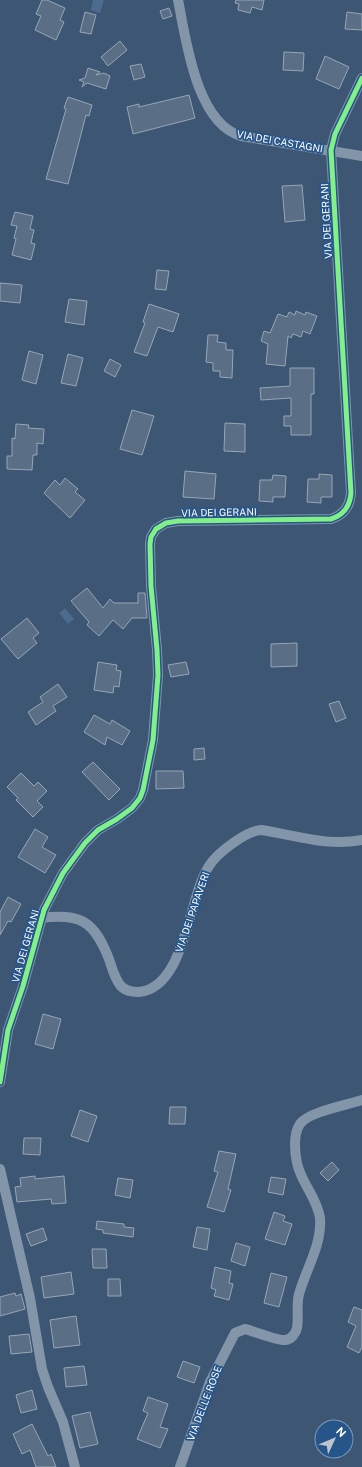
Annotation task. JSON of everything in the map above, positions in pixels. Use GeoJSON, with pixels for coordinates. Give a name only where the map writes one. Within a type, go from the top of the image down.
{"type":"FeatureCollection","features":[{"type":"Feature","properties":{"kind":"street","name":"VIA DEI CASTAGNI"},"geometry":{"type":"LineString","coordinates":[[178,0],[197,83],[207,105],[221,124],[232,133],[241,136],[362,156]]}},
{"type":"Feature","properties":{"kind":"street","name":"VIA DEI GERANI"},"geometry":{"type":"LineString","coordinates":[[0,1082],[6,1034],[23,986],[40,918],[61,877],[82,846],[98,830],[132,808],[140,798],[143,790],[153,740],[157,687],[157,650],[150,556],[150,541],[154,532],[163,525],[182,521],[331,518],[340,515],[350,503],[351,485],[331,150],[335,134],[362,78]]}},
{"type":"Feature","properties":{"kind":"street","name":"VIA DEI PAPAVERI"},"geometry":{"type":"LineString","coordinates":[[40,918],[63,916],[76,919],[87,925],[95,932],[100,941],[120,985],[124,989],[131,992],[142,991],[160,981],[167,974],[176,960],[197,895],[209,866],[242,837],[251,832],[261,830],[331,843],[344,843],[362,840]]}},
{"type":"Feature","properties":{"kind":"street","name":"VIA DELLE ROSE"},"geometry":{"type":"LineString","coordinates":[[180,1467],[210,1382],[236,1333],[245,1329],[286,1340],[292,1337],[297,1328],[298,1300],[315,1251],[320,1225],[319,1213],[316,1204],[302,1178],[297,1162],[295,1139],[298,1128],[308,1116],[362,1100]]}},
{"type":"Feature","properties":{"kind":"street"},"geometry":{"type":"LineString","coordinates":[[0,1172],[30,1298],[42,1369],[63,1422],[75,1467]]}},
{"type":"Feature","properties":{"kind":"water"},"geometry":{"type":"Polygon","coordinates":[[[93,0],[104,0],[100,13],[91,10],[93,0]]]}},
{"type":"Feature","properties":{"kind":"water"},"geometry":{"type":"Polygon","coordinates":[[[65,608],[74,619],[68,624],[59,613],[65,608]]]}},
{"type":"Feature","properties":{"kind":"building"},"geometry":{"type":"Polygon","coordinates":[[[42,0],[47,0],[65,8],[60,20],[64,22],[56,40],[35,30],[41,16],[36,14],[42,0]]]}},
{"type":"Feature","properties":{"kind":"building"},"geometry":{"type":"Polygon","coordinates":[[[236,0],[264,0],[262,10],[252,7],[250,13],[238,10],[239,4],[235,3],[236,0]]]}},
{"type":"Feature","properties":{"kind":"building"},"geometry":{"type":"Polygon","coordinates":[[[169,8],[172,16],[163,19],[160,11],[169,8]]]}},
{"type":"Feature","properties":{"kind":"building"},"geometry":{"type":"Polygon","coordinates":[[[85,12],[96,15],[91,34],[80,32],[85,12]]]}},
{"type":"Feature","properties":{"kind":"building"},"geometry":{"type":"Polygon","coordinates":[[[347,12],[362,14],[362,30],[345,29],[347,12]]]}},
{"type":"Feature","properties":{"kind":"building"},"geometry":{"type":"Polygon","coordinates":[[[120,41],[127,50],[108,66],[101,57],[120,41]]]}},
{"type":"Feature","properties":{"kind":"building"},"geometry":{"type":"Polygon","coordinates":[[[284,52],[304,53],[303,71],[283,70],[284,52]]]}},
{"type":"Feature","properties":{"kind":"building"},"geometry":{"type":"Polygon","coordinates":[[[325,56],[349,67],[339,89],[316,79],[325,56]]]}},
{"type":"Feature","properties":{"kind":"building"},"geometry":{"type":"Polygon","coordinates":[[[141,64],[145,77],[134,80],[130,66],[141,64]]]}},
{"type":"Feature","properties":{"kind":"building"},"geometry":{"type":"Polygon","coordinates":[[[88,68],[100,72],[96,75],[104,73],[110,76],[106,89],[87,83],[82,87],[84,82],[79,80],[85,78],[88,68]]]}},
{"type":"Feature","properties":{"kind":"building"},"geometry":{"type":"Polygon","coordinates":[[[189,95],[195,118],[133,134],[127,107],[139,104],[139,107],[189,95]]]}},
{"type":"Feature","properties":{"kind":"building"},"geometry":{"type":"Polygon","coordinates":[[[68,97],[92,105],[89,116],[86,115],[68,184],[46,179],[68,97]]]}},
{"type":"Feature","properties":{"kind":"building"},"geometry":{"type":"Polygon","coordinates":[[[302,185],[305,220],[285,222],[282,186],[302,185]]]}},
{"type":"Feature","properties":{"kind":"building"},"geometry":{"type":"Polygon","coordinates":[[[15,212],[33,216],[30,229],[34,230],[31,243],[35,244],[31,260],[12,255],[16,239],[14,238],[17,226],[11,225],[15,212]]]}},
{"type":"Feature","properties":{"kind":"building"},"geometry":{"type":"Polygon","coordinates":[[[157,270],[169,271],[166,290],[155,289],[157,270]]]}},
{"type":"Feature","properties":{"kind":"building"},"geometry":{"type":"Polygon","coordinates":[[[0,283],[22,285],[20,303],[0,301],[0,283]]]}},
{"type":"Feature","properties":{"kind":"building"},"geometry":{"type":"Polygon","coordinates":[[[69,299],[87,301],[84,325],[65,322],[69,299]]]}},
{"type":"Feature","properties":{"kind":"building"},"geometry":{"type":"Polygon","coordinates":[[[149,304],[179,314],[173,332],[158,327],[147,356],[134,352],[145,323],[143,322],[149,304]]]}},
{"type":"Feature","properties":{"kind":"building"},"geometry":{"type":"Polygon","coordinates":[[[296,311],[305,315],[306,312],[317,316],[310,334],[303,331],[301,337],[293,334],[291,338],[288,336],[285,366],[266,364],[268,344],[261,341],[264,331],[270,333],[278,314],[287,317],[289,312],[295,315],[296,311]]]}},
{"type":"Feature","properties":{"kind":"building"},"geometry":{"type":"Polygon","coordinates":[[[208,335],[218,335],[217,342],[226,343],[226,350],[233,350],[232,378],[220,377],[220,371],[213,371],[213,363],[206,362],[208,335]]]}},
{"type":"Feature","properties":{"kind":"building"},"geometry":{"type":"Polygon","coordinates":[[[29,351],[43,355],[36,384],[22,380],[29,351]]]}},
{"type":"Feature","properties":{"kind":"building"},"geometry":{"type":"Polygon","coordinates":[[[68,354],[83,358],[76,386],[61,383],[68,354]]]}},
{"type":"Feature","properties":{"kind":"building"},"geometry":{"type":"Polygon","coordinates":[[[110,359],[121,365],[115,377],[104,371],[110,359]]]}},
{"type":"Feature","properties":{"kind":"building"},"geometry":{"type":"Polygon","coordinates":[[[290,368],[314,368],[314,394],[311,394],[311,435],[291,435],[291,426],[284,426],[284,416],[291,416],[291,398],[261,400],[260,388],[290,386],[290,368]]]}},
{"type":"Feature","properties":{"kind":"building"},"geometry":{"type":"Polygon","coordinates":[[[132,410],[154,416],[142,455],[120,449],[132,410]]]}},
{"type":"Feature","properties":{"kind":"building"},"geometry":{"type":"Polygon","coordinates":[[[225,423],[245,424],[245,452],[224,451],[225,423]]]}},
{"type":"Feature","properties":{"kind":"building"},"geometry":{"type":"Polygon","coordinates":[[[16,424],[29,425],[28,428],[44,429],[43,444],[37,443],[37,455],[33,455],[32,470],[7,469],[7,456],[12,456],[12,438],[15,439],[16,424]]]}},
{"type":"Feature","properties":{"kind":"building"},"geometry":{"type":"Polygon","coordinates":[[[185,471],[216,474],[214,499],[183,497],[185,471]]]}},
{"type":"Feature","properties":{"kind":"building"},"geometry":{"type":"Polygon","coordinates":[[[319,474],[332,475],[332,497],[321,497],[321,503],[307,502],[308,479],[319,479],[319,474]]]}},
{"type":"Feature","properties":{"kind":"building"},"geometry":{"type":"Polygon","coordinates":[[[273,475],[286,476],[285,497],[273,497],[273,502],[259,501],[260,480],[272,480],[273,475]]]}},
{"type":"Feature","properties":{"kind":"building"},"geometry":{"type":"Polygon","coordinates":[[[65,478],[78,489],[75,492],[85,500],[70,518],[44,493],[55,480],[60,485],[65,478]]]}},
{"type":"Feature","properties":{"kind":"building"},"geometry":{"type":"Polygon","coordinates":[[[87,588],[103,608],[110,599],[114,603],[138,603],[138,593],[145,593],[147,618],[132,618],[123,629],[113,620],[99,636],[87,625],[89,622],[71,601],[87,588]]]}},
{"type":"Feature","properties":{"kind":"building"},"geometry":{"type":"Polygon","coordinates":[[[27,618],[39,633],[33,638],[37,643],[18,659],[1,639],[27,618]]]}},
{"type":"Feature","properties":{"kind":"building"},"geometry":{"type":"Polygon","coordinates":[[[297,643],[297,666],[271,667],[271,644],[297,643]]]}},
{"type":"Feature","properties":{"kind":"building"},"geometry":{"type":"Polygon","coordinates":[[[98,662],[117,665],[116,670],[121,671],[119,687],[114,686],[113,693],[94,690],[98,662]]]}},
{"type":"Feature","properties":{"kind":"building"},"geometry":{"type":"Polygon","coordinates":[[[186,662],[189,674],[171,677],[168,665],[186,662]]]}},
{"type":"Feature","properties":{"kind":"building"},"geometry":{"type":"Polygon","coordinates":[[[58,684],[67,697],[53,706],[56,711],[36,725],[28,712],[43,702],[40,697],[58,684]]]}},
{"type":"Feature","properties":{"kind":"building"},"geometry":{"type":"Polygon","coordinates":[[[339,701],[346,718],[336,722],[329,704],[339,701]]]}},
{"type":"Feature","properties":{"kind":"building"},"geometry":{"type":"Polygon","coordinates":[[[94,715],[110,724],[112,720],[130,731],[122,745],[107,737],[105,745],[84,732],[94,715]]]}},
{"type":"Feature","properties":{"kind":"building"},"geometry":{"type":"Polygon","coordinates":[[[204,748],[205,759],[194,760],[194,749],[204,748]]]}},
{"type":"Feature","properties":{"kind":"building"},"geometry":{"type":"Polygon","coordinates":[[[93,762],[120,789],[109,800],[82,772],[93,762]]]}},
{"type":"Feature","properties":{"kind":"building"},"geometry":{"type":"Polygon","coordinates":[[[156,771],[183,771],[184,788],[156,789],[156,771]]]}},
{"type":"Feature","properties":{"kind":"building"},"geometry":{"type":"Polygon","coordinates":[[[21,773],[34,786],[38,782],[47,791],[37,801],[43,807],[33,817],[16,800],[18,798],[7,787],[21,773]]]}},
{"type":"Feature","properties":{"kind":"building"},"geometry":{"type":"Polygon","coordinates":[[[35,829],[48,837],[42,847],[56,855],[45,873],[18,857],[35,829]]]}},
{"type":"Feature","properties":{"kind":"building"},"geometry":{"type":"Polygon","coordinates":[[[8,897],[21,904],[11,922],[8,921],[0,935],[0,912],[8,897]]]}},
{"type":"Feature","properties":{"kind":"building"},"geometry":{"type":"Polygon","coordinates":[[[43,1014],[61,1019],[53,1049],[35,1044],[43,1014]]]}},
{"type":"Feature","properties":{"kind":"building"},"geometry":{"type":"Polygon","coordinates":[[[170,1107],[186,1107],[185,1124],[169,1124],[170,1107]]]}},
{"type":"Feature","properties":{"kind":"building"},"geometry":{"type":"Polygon","coordinates":[[[80,1110],[97,1116],[88,1142],[71,1136],[80,1110]]]}},
{"type":"Feature","properties":{"kind":"building"},"geometry":{"type":"Polygon","coordinates":[[[24,1138],[41,1138],[40,1155],[23,1154],[24,1138]]]}},
{"type":"Feature","properties":{"kind":"building"},"geometry":{"type":"Polygon","coordinates":[[[219,1151],[236,1154],[228,1189],[231,1190],[224,1212],[207,1207],[218,1172],[214,1171],[219,1151]]]}},
{"type":"Feature","properties":{"kind":"building"},"geometry":{"type":"Polygon","coordinates":[[[332,1162],[339,1170],[328,1181],[320,1173],[332,1162]]]}},
{"type":"Feature","properties":{"kind":"building"},"geometry":{"type":"Polygon","coordinates":[[[35,1176],[35,1179],[64,1176],[66,1203],[52,1204],[51,1199],[17,1202],[15,1187],[21,1186],[20,1178],[35,1176]]]}},
{"type":"Feature","properties":{"kind":"building"},"geometry":{"type":"Polygon","coordinates":[[[271,1177],[286,1179],[283,1195],[268,1192],[271,1177]]]}},
{"type":"Feature","properties":{"kind":"building"},"geometry":{"type":"Polygon","coordinates":[[[118,1178],[133,1180],[130,1198],[115,1195],[118,1178]]]}},
{"type":"Feature","properties":{"kind":"building"},"geometry":{"type":"Polygon","coordinates":[[[274,1212],[285,1216],[283,1221],[292,1224],[285,1245],[265,1239],[274,1212]]]}},
{"type":"Feature","properties":{"kind":"building"},"geometry":{"type":"Polygon","coordinates":[[[97,1221],[124,1224],[124,1227],[134,1228],[133,1237],[103,1233],[103,1230],[96,1229],[97,1221]]]}},
{"type":"Feature","properties":{"kind":"building"},"geometry":{"type":"Polygon","coordinates":[[[197,1227],[210,1229],[207,1250],[193,1247],[197,1227]]]}},
{"type":"Feature","properties":{"kind":"building"},"geometry":{"type":"Polygon","coordinates":[[[43,1228],[47,1240],[31,1246],[26,1234],[43,1228]]]}},
{"type":"Feature","properties":{"kind":"building"},"geometry":{"type":"Polygon","coordinates":[[[236,1243],[250,1247],[245,1266],[231,1261],[236,1243]]]}},
{"type":"Feature","properties":{"kind":"building"},"geometry":{"type":"Polygon","coordinates":[[[92,1249],[106,1249],[107,1268],[93,1268],[92,1249]]]}},
{"type":"Feature","properties":{"kind":"building"},"geometry":{"type":"Polygon","coordinates":[[[215,1267],[231,1271],[229,1283],[233,1284],[229,1300],[214,1296],[216,1290],[211,1288],[215,1267]]]}},
{"type":"Feature","properties":{"kind":"building"},"geometry":{"type":"Polygon","coordinates":[[[71,1272],[74,1294],[44,1298],[41,1277],[71,1272]]]}},
{"type":"Feature","properties":{"kind":"building"},"geometry":{"type":"Polygon","coordinates":[[[271,1273],[287,1277],[279,1307],[264,1303],[271,1273]]]}},
{"type":"Feature","properties":{"kind":"building"},"geometry":{"type":"Polygon","coordinates":[[[108,1279],[120,1279],[121,1296],[108,1296],[108,1279]]]}},
{"type":"Feature","properties":{"kind":"building"},"geometry":{"type":"Polygon","coordinates":[[[15,1293],[16,1296],[21,1294],[25,1309],[0,1316],[0,1297],[15,1293]]]}},
{"type":"Feature","properties":{"kind":"building"},"geometry":{"type":"Polygon","coordinates":[[[354,1307],[362,1310],[362,1347],[359,1353],[347,1347],[356,1326],[348,1322],[354,1307]]]}},
{"type":"Feature","properties":{"kind":"building"},"geometry":{"type":"Polygon","coordinates":[[[76,1316],[80,1345],[54,1348],[50,1320],[76,1316]]]}},
{"type":"Feature","properties":{"kind":"building"},"geometry":{"type":"Polygon","coordinates":[[[29,1334],[32,1352],[11,1354],[9,1336],[29,1334]]]}},
{"type":"Feature","properties":{"kind":"building"},"geometry":{"type":"Polygon","coordinates":[[[183,1361],[200,1367],[194,1383],[177,1377],[183,1361]]]}},
{"type":"Feature","properties":{"kind":"building"},"geometry":{"type":"Polygon","coordinates":[[[84,1366],[87,1385],[66,1387],[64,1368],[84,1366]]]}},
{"type":"Feature","properties":{"kind":"building"},"geometry":{"type":"Polygon","coordinates":[[[32,1390],[37,1409],[21,1413],[16,1395],[32,1390]]]}},
{"type":"Feature","properties":{"kind":"building"},"geometry":{"type":"Polygon","coordinates":[[[148,1397],[168,1404],[160,1427],[168,1429],[160,1448],[137,1439],[148,1413],[143,1411],[148,1397]]]}},
{"type":"Feature","properties":{"kind":"building"},"geometry":{"type":"Polygon","coordinates":[[[90,1412],[98,1444],[80,1448],[72,1416],[90,1412]]]}},
{"type":"Feature","properties":{"kind":"building"},"geometry":{"type":"Polygon","coordinates":[[[32,1424],[48,1456],[51,1454],[56,1467],[36,1467],[30,1450],[22,1454],[13,1434],[32,1424]]]}},
{"type":"Feature","properties":{"kind":"cycle path"},"geometry":{"type":"LineString","coordinates":[[0,1082],[8,1030],[23,986],[44,910],[63,873],[85,843],[98,830],[132,808],[140,798],[143,790],[153,740],[158,675],[151,586],[151,537],[156,529],[166,523],[178,521],[331,519],[343,512],[348,506],[351,493],[331,150],[335,134],[362,78]]}}]}
